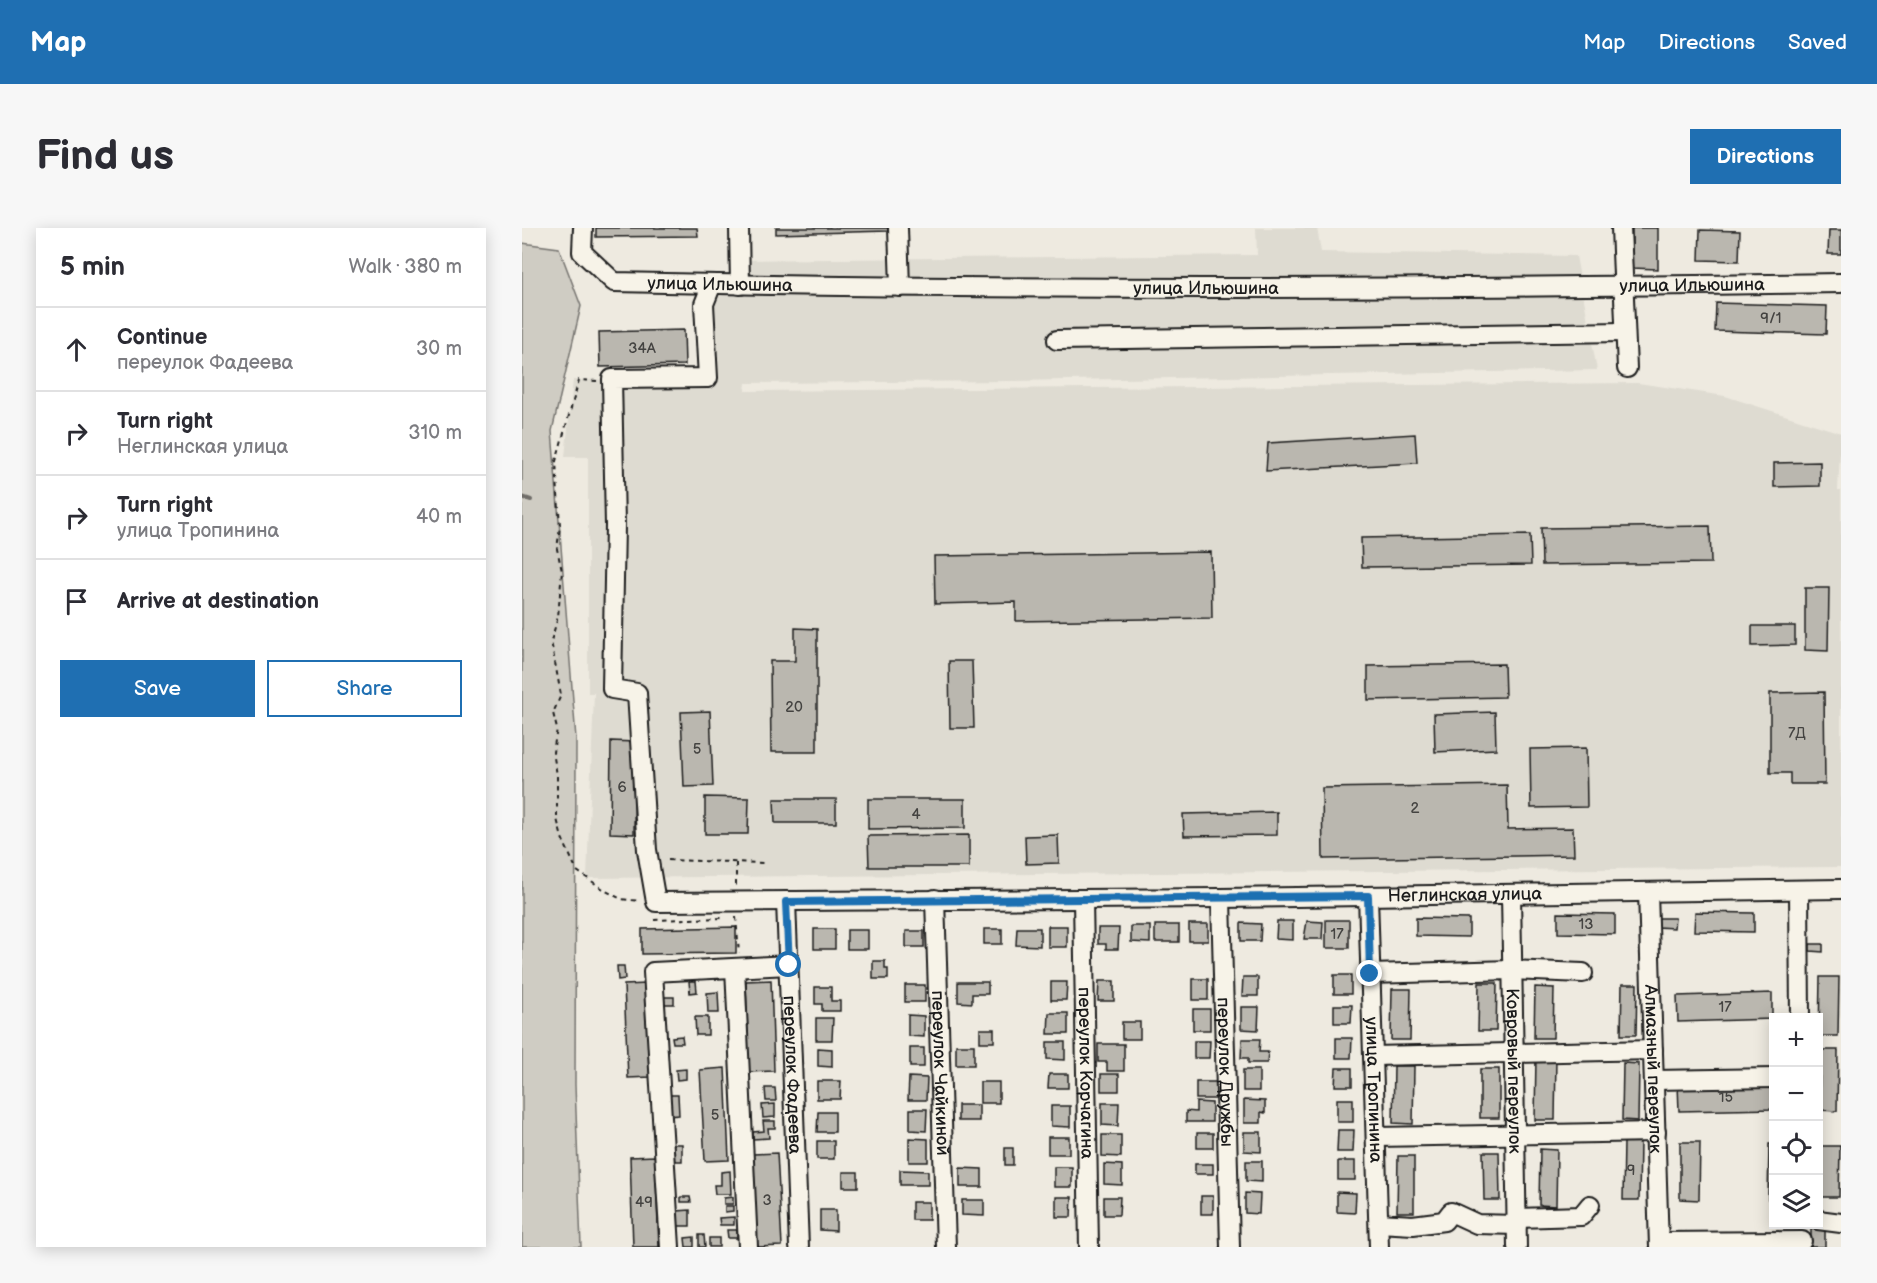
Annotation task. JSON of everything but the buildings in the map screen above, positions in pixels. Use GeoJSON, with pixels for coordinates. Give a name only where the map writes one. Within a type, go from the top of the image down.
{"type":"FeatureCollection","features":[{"type":"Feature","properties":{"kind":"street","name":"улица Ильюшина"},"geometry":{"type":"LineString","coordinates":[[583,228],[582,252],[614,282],[900,287],[1623,286],[1841,283]]}},
{"type":"Feature","properties":{"kind":"street"},"geometry":{"type":"LineString","coordinates":[[739,228],[740,285]]}},
{"type":"Feature","properties":{"kind":"street"},"geometry":{"type":"LineString","coordinates":[[898,228],[900,287]]}},
{"type":"Feature","properties":{"kind":"street"},"geometry":{"type":"LineString","coordinates":[[1621,228],[1627,368]]}},
{"type":"Feature","properties":{"kind":"street"},"geometry":{"type":"LineString","coordinates":[[655,911],[647,850],[637,693],[612,689],[615,525],[612,379],[708,378],[704,304],[712,284]]}},
{"type":"Feature","properties":{"kind":"street"},"geometry":{"type":"LineString","coordinates":[[1057,340],[1625,332]]}},
{"type":"Feature","properties":{"kind":"street","name":"Неглинская улица"},"geometry":{"type":"LineString","coordinates":[[655,911],[786,902],[935,899],[1221,898],[1841,889]]}},
{"type":"Feature","properties":{"kind":"street"},"geometry":{"type":"LineString","coordinates":[[1799,890],[1800,1013]]}},
{"type":"Feature","properties":{"kind":"street","name":"Алмазный переулок"},"geometry":{"type":"LineString","coordinates":[[1648,892],[1659,1244]]}},
{"type":"Feature","properties":{"kind":"street","name":"Ковровый переулок"},"geometry":{"type":"LineString","coordinates":[[1511,894],[1517,1247]]}},
{"type":"Feature","properties":{"kind":"street","name":"улица Тропинина"},"geometry":{"type":"LineString","coordinates":[[1368,896],[1379,1247]]}},
{"type":"Feature","properties":{"kind":"street","name":"переулок Дружбы"},"geometry":{"type":"LineString","coordinates":[[1221,898],[1230,1247]]}},
{"type":"Feature","properties":{"kind":"street","name":"переулок Чайкиной"},"geometry":{"type":"LineString","coordinates":[[935,899],[946,1247]]}},
{"type":"Feature","properties":{"kind":"street","name":"переулок Корчагина"},"geometry":{"type":"LineString","coordinates":[[1083,899],[1089,1247]]}},
{"type":"Feature","properties":{"kind":"street","name":"переулок Фадеева"},"geometry":{"type":"LineString","coordinates":[[786,902],[799,1247]]}},
{"type":"Feature","properties":{"kind":"street"},"geometry":{"type":"LineString","coordinates":[[670,1247],[653,972],[789,965]]}},
{"type":"Feature","properties":{"kind":"street"},"geometry":{"type":"LineString","coordinates":[[737,968],[748,1247]]}},
{"type":"Feature","properties":{"kind":"street"},"geometry":{"type":"LineString","coordinates":[[1370,974],[1512,970],[1583,973]]}},
{"type":"Feature","properties":{"kind":"street"},"geometry":{"type":"LineString","coordinates":[[1373,1056],[1653,1050]]}},
{"type":"Feature","properties":{"kind":"street"},"geometry":{"type":"LineString","coordinates":[[1654,1080],[1769,1078]]}},
{"type":"Feature","properties":{"kind":"street"},"geometry":{"type":"LineString","coordinates":[[1376,1137],[1656,1132]]}},
{"type":"Feature","properties":{"kind":"street"},"geometry":{"type":"LineString","coordinates":[[1379,1223],[1413,1225],[1444,1221],[1451,1212],[1477,1224],[1517,1222],[1581,1216],[1590,1205]]}},
{"type":"Feature","properties":{"kind":"street"},"geometry":{"type":"LineString","coordinates":[[1823,1221],[1841,1223]]}},
{"type":"Feature","properties":{"kind":"street"},"geometry":{"type":"LineString","coordinates":[[1659,1244],[1802,1237]]}},
{"type":"Feature","properties":{"kind":"path"},"geometry":{"type":"LineString","coordinates":[[612,379],[579,380],[556,461],[560,526],[557,549],[562,571],[558,617],[551,641],[561,695],[553,713],[557,729],[553,752],[557,775],[556,819],[577,871],[606,891],[655,911],[737,917],[737,968]]}},
{"type":"Feature","properties":{"kind":"path"},"geometry":{"type":"LineString","coordinates":[[668,860],[763,863]]}},
{"type":"Feature","properties":{"kind":"shaded area"},"geometry":{"type":"Polygon","coordinates":[[[1256,228],[1317,228],[1321,252],[1576,256],[1597,370],[1014,381],[746,383],[745,391],[1638,383],[1725,396],[1841,433],[1838,490],[1841,490],[1841,867],[587,878],[594,693],[588,693],[588,457],[565,457],[573,380],[716,377],[712,300],[740,287],[737,260],[1257,255],[1256,228]]]}},
{"type":"Feature","properties":{"kind":"shaded area"},"geometry":{"type":"Polygon","coordinates":[[[522,243],[559,248],[581,306],[552,431],[576,739],[575,1085],[581,1247],[522,1247],[522,243]]]}},
{"type":"Feature","properties":{"kind":"waterway"},"geometry":{"type":"LineString","coordinates":[[522,497],[531,500]]}},
{"type":"Feature","properties":{"kind":"route"},"geometry":{"type":"LineString","coordinates":[[789,965],[786,902],[1368,896],[1370,974]]}}]}
